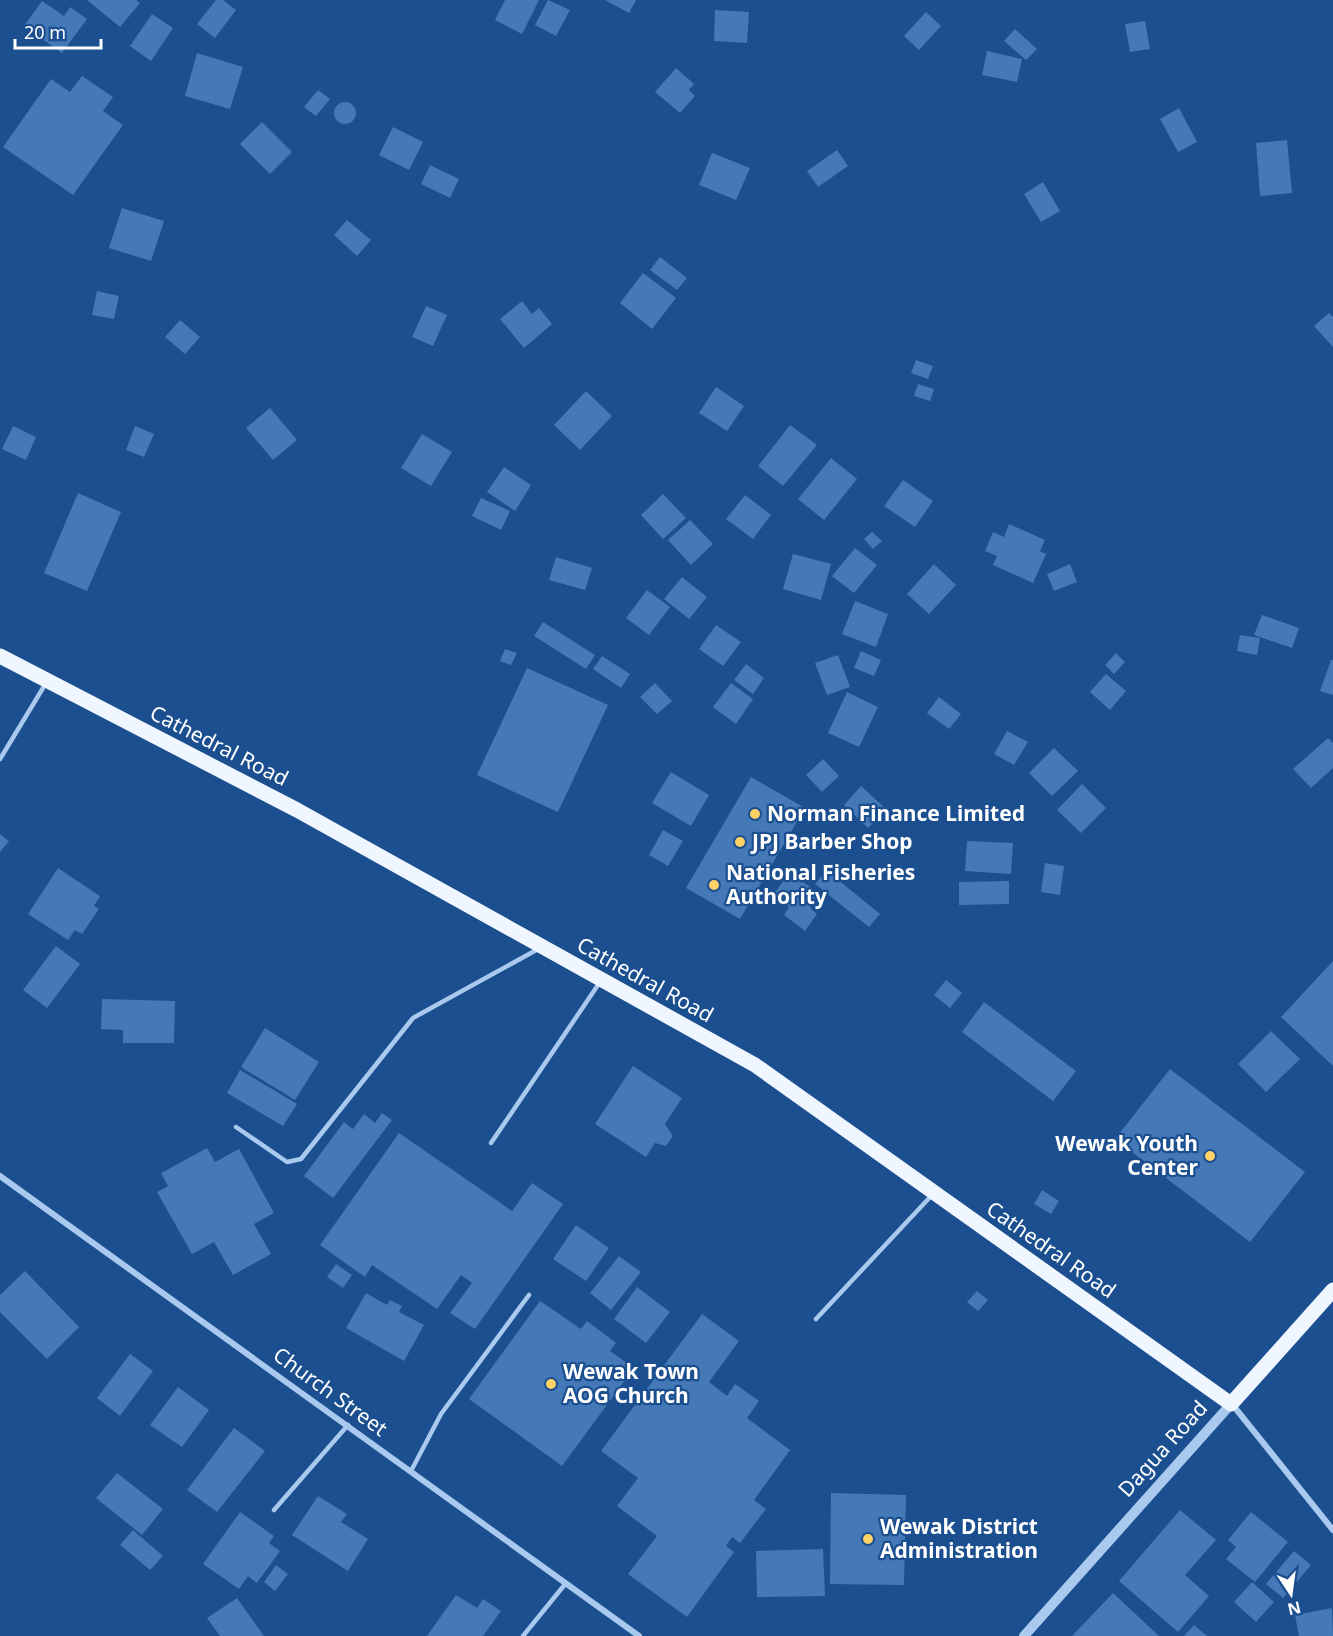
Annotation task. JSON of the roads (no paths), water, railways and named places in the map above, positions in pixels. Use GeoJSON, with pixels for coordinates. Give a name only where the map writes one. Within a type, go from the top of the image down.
{"type":"FeatureCollection","features":[{"type":"Feature","properties":{"kind":"main road","name":"Cathedral Road"},"geometry":{"type":"LineString","coordinates":[[0,656],[297,810],[755,1065],[1232,1404]]}},
{"type":"Feature","properties":{"kind":"main road","name":"Dagua Road"},"geometry":{"type":"LineString","coordinates":[[1232,1404],[1333,1290]]}},
{"type":"Feature","properties":{"kind":"street","name":"Church Street"},"geometry":{"type":"LineString","coordinates":[[0,1176],[639,1636]]}},
{"type":"Feature","properties":{"kind":"street"},"geometry":{"type":"LineString","coordinates":[[1232,1404],[1333,1530]]}},
{"type":"Feature","properties":{"kind":"street","name":"Dagua Road"},"geometry":{"type":"LineString","coordinates":[[1024,1636],[1232,1404]]}},
{"type":"Feature","properties":{"kind":"lane"},"geometry":{"type":"LineString","coordinates":[[0,759],[47,680]]}},
{"type":"Feature","properties":{"kind":"lane"},"geometry":{"type":"LineString","coordinates":[[236,1127],[287,1162],[301,1159],[413,1018],[542,947]]}},
{"type":"Feature","properties":{"kind":"lane"},"geometry":{"type":"LineString","coordinates":[[491,1143],[601,980]]}},
{"type":"Feature","properties":{"kind":"lane"},"geometry":{"type":"LineString","coordinates":[[816,1319],[934,1193]]}},
{"type":"Feature","properties":{"kind":"lane"},"geometry":{"type":"LineString","coordinates":[[411,1471],[441,1414],[529,1295]]}},
{"type":"Feature","properties":{"kind":"lane"},"geometry":{"type":"LineString","coordinates":[[274,1510],[348,1425]]}},
{"type":"Feature","properties":{"kind":"lane"},"geometry":{"type":"LineString","coordinates":[[523,1636],[566,1583]]}},
{"type":"Feature","properties":{"kind":"place","name":"Norman Finance Limited"},"geometry":{"type":"Point","coordinates":[755,814]}},
{"type":"Feature","properties":{"kind":"place","name":"JPJ Barber Shop"},"geometry":{"type":"Point","coordinates":[740,842]}},
{"type":"Feature","properties":{"kind":"place","name":"National Fisheries Authority"},"geometry":{"type":"Point","coordinates":[714,885]}},
{"type":"Feature","properties":{"kind":"place","name":"Wewak Youth Center"},"geometry":{"type":"Point","coordinates":[1210,1156]}},
{"type":"Feature","properties":{"kind":"place","name":"Wewak Town AOG Church"},"geometry":{"type":"Point","coordinates":[551,1384]}},
{"type":"Feature","properties":{"kind":"place","name":"Wewak District Administration"},"geometry":{"type":"Point","coordinates":[868,1539]}}]}
